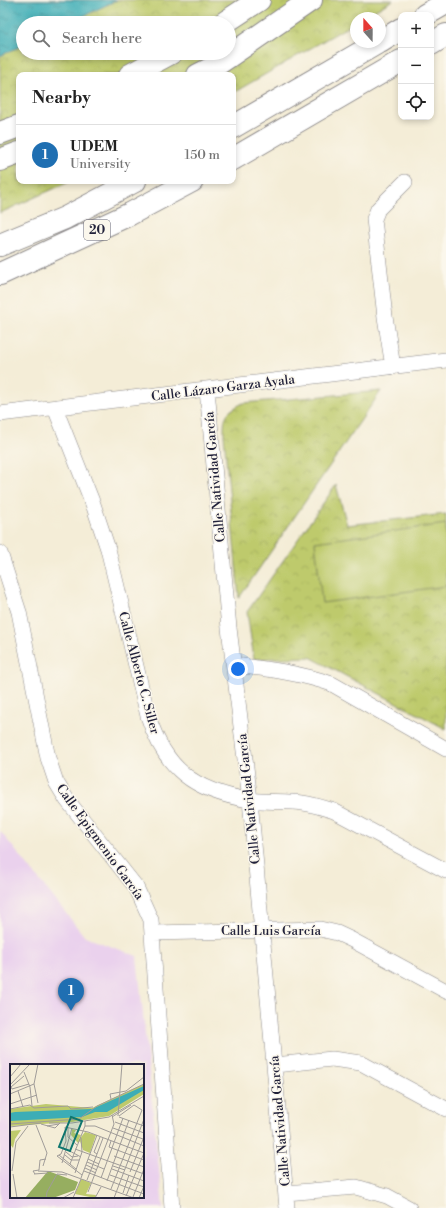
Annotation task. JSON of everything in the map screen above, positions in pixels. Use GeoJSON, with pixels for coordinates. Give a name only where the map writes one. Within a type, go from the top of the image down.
{"type":"FeatureCollection","features":[{"type":"Feature","properties":{"kind":"main road"},"geometry":{"type":"LineString","coordinates":[[235,16],[259,0]]}},
{"type":"Feature","properties":{"kind":"main road"},"geometry":{"type":"LineString","coordinates":[[236,52],[311,0]]}},
{"type":"Feature","properties":{"kind":"main road"},"geometry":{"type":"LineString","coordinates":[[430,12],[446,3]]}},
{"type":"Feature","properties":{"kind":"main road"},"geometry":{"type":"LineString","coordinates":[[386,38],[398,31]]}},
{"type":"Feature","properties":{"kind":"main road"},"geometry":{"type":"LineString","coordinates":[[434,42],[446,35]]}},
{"type":"Feature","properties":{"kind":"main road"},"geometry":{"type":"LineString","coordinates":[[236,125],[370,48]]}},
{"type":"Feature","properties":{"kind":"main road"},"geometry":{"type":"LineString","coordinates":[[136,72],[158,60]]}},
{"type":"Feature","properties":{"kind":"main road"},"geometry":{"type":"LineString","coordinates":[[204,72],[224,60]]}},
{"type":"Feature","properties":{"kind":"main road"},"geometry":{"type":"LineString","coordinates":[[236,157],[398,63]]}},
{"type":"Feature","properties":{"kind":"main road"},"geometry":{"type":"LineString","coordinates":[[0,133],[16,127]]}},
{"type":"Feature","properties":{"kind":"main road"},"geometry":{"type":"LineString","coordinates":[[0,160],[16,154]]}},
{"type":"Feature","properties":{"kind":"main road","name":"20"},"geometry":{"type":"LineString","coordinates":[[0,245],[65,218],[128,184]]}},
{"type":"Feature","properties":{"kind":"main road","name":"20"},"geometry":{"type":"LineString","coordinates":[[0,274],[130,214],[186,184]]}},
{"type":"Feature","properties":{"kind":"street"},"geometry":{"type":"LineString","coordinates":[[393,367],[384,317],[374,219],[378,209],[404,182]]}},
{"type":"Feature","properties":{"kind":"street","name":"Calle Lázaro Garza Ayala"},"geometry":{"type":"LineString","coordinates":[[0,414],[446,360]]}},
{"type":"Feature","properties":{"kind":"street","name":"Calle Natividad García"},"geometry":{"type":"LineString","coordinates":[[207,390],[229,628],[235,665],[250,800],[287,1201]]}},
{"type":"Feature","properties":{"kind":"street","name":"Calle Alberto C. Siller"},"geometry":{"type":"LineString","coordinates":[[55,408],[93,504],[108,549],[154,737],[176,768],[197,784],[250,800],[294,802],[317,805],[334,811],[446,871]]}},
{"type":"Feature","properties":{"kind":"street","name":"Calle Epigmenio García"},"geometry":{"type":"LineString","coordinates":[[0,553],[19,612],[48,758],[56,782],[67,800],[136,887],[151,920],[172,1208]]}},
{"type":"Feature","properties":{"kind":"street"},"geometry":{"type":"LineString","coordinates":[[235,665],[281,670],[312,677],[332,684],[446,750]]}},
{"type":"Feature","properties":{"kind":"street","name":"Calle Luis García"},"geometry":{"type":"LineString","coordinates":[[153,933],[261,929],[320,929],[337,933],[446,991]]}},
{"type":"Feature","properties":{"kind":"street"},"geometry":{"type":"LineString","coordinates":[[275,1065],[332,1059],[361,1063],[446,1109]]}},
{"type":"Feature","properties":{"kind":"street"},"geometry":{"type":"LineString","coordinates":[[287,1201],[356,1187],[387,1196],[409,1208]]}},
{"type":"Feature","properties":{"kind":"shaded area"},"geometry":{"type":"Polygon","coordinates":[[[0,831],[85,937],[137,956],[163,1208],[0,1208],[0,831]]]}},
{"type":"Feature","properties":{"kind":"green space"},"geometry":{"type":"Polygon","coordinates":[[[0,0],[393,0],[372,12],[350,12],[350,25],[236,91],[236,72],[16,72],[16,184],[64,184],[0,213],[0,0]]]}},
{"type":"Feature","properties":{"kind":"green space"},"geometry":{"type":"Polygon","coordinates":[[[381,391],[239,598],[224,436],[226,416],[243,403],[381,391]]]}},
{"type":"Feature","properties":{"kind":"green space"},"geometry":{"type":"Polygon","coordinates":[[[336,485],[347,525],[446,514],[446,729],[310,657],[254,659],[247,612],[336,485]]]}},
{"type":"Feature","properties":{"kind":"green space"},"geometry":{"type":"Polygon","coordinates":[[[446,524],[446,586],[322,603],[315,542],[446,524]]]}},
{"type":"Feature","properties":{"kind":"water"},"geometry":{"type":"Polygon","coordinates":[[[0,0],[117,0],[84,16],[16,16],[16,48],[0,56],[0,0]]]}},
{"type":"Feature","properties":{"kind":"place","name":"UDEM"},"geometry":{"type":"Point","coordinates":[71,1011]}}]}
